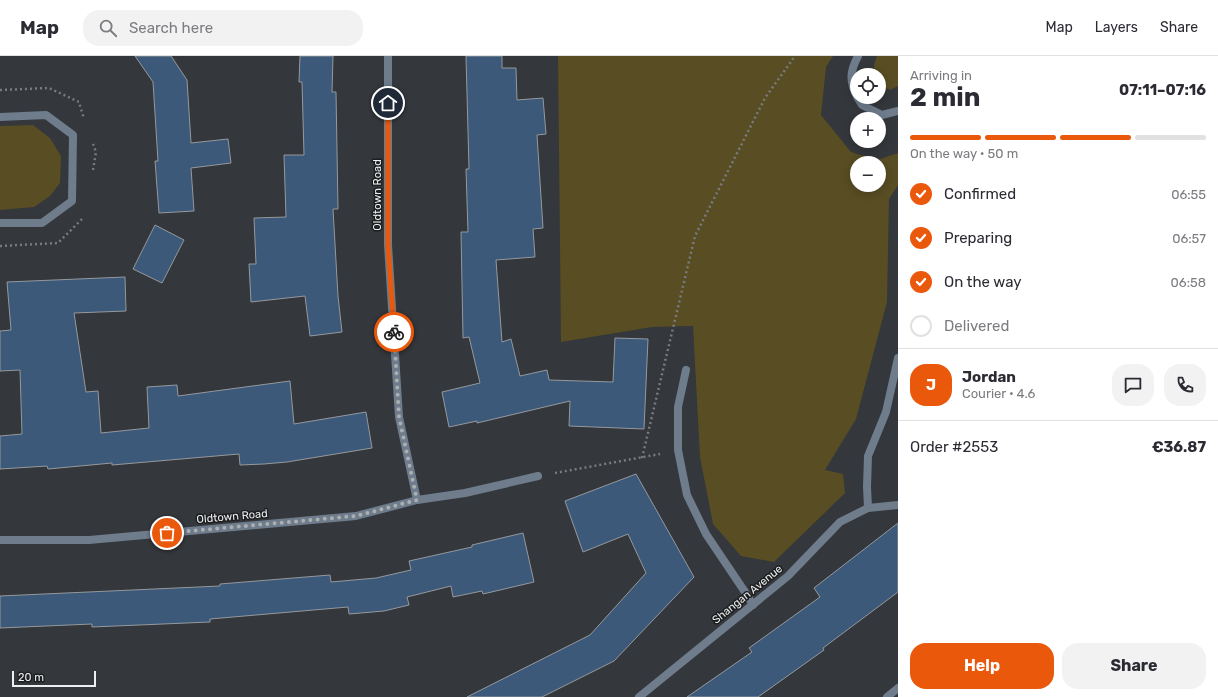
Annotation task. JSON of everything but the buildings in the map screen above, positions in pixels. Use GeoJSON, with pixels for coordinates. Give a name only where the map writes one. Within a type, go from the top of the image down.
{"type":"FeatureCollection","features":[{"type":"Feature","properties":{"kind":"street","name":"Oldtown Road"},"geometry":{"type":"LineString","coordinates":[[388,56],[388,245],[399,417],[417,500]]}},
{"type":"Feature","properties":{"kind":"street"},"geometry":{"type":"LineString","coordinates":[[853,68],[858,56]]}},
{"type":"Feature","properties":{"kind":"street"},"geometry":{"type":"LineString","coordinates":[[861,104],[882,115],[898,112]]}},
{"type":"Feature","properties":{"kind":"street"},"geometry":{"type":"LineString","coordinates":[[0,117],[46,116],[73,135],[72,201],[42,223],[0,223]]}},
{"type":"Feature","properties":{"kind":"street"},"geometry":{"type":"LineString","coordinates":[[898,358],[886,412],[868,456],[866,487],[868,508],[898,505]]}},
{"type":"Feature","properties":{"kind":"street"},"geometry":{"type":"LineString","coordinates":[[686,370],[678,407],[678,450],[687,495],[706,534],[752,605]]}},
{"type":"Feature","properties":{"kind":"street","name":"Oldtown Road"},"geometry":{"type":"LineString","coordinates":[[0,540],[89,540],[356,516],[417,500],[465,493],[538,476]]}},
{"type":"Feature","properties":{"kind":"street","name":"Shangan Avenue"},"geometry":{"type":"LineString","coordinates":[[639,697],[788,576],[840,522],[868,508]]}},
{"type":"Feature","properties":{"kind":"street"},"geometry":{"type":"LineString","coordinates":[[887,697],[898,688]]}},
{"type":"Feature","properties":{"kind":"path"},"geometry":{"type":"LineString","coordinates":[[642,458],[695,236],[765,98],[795,56]]}},
{"type":"Feature","properties":{"kind":"path"},"geometry":{"type":"LineString","coordinates":[[538,476],[642,458],[678,450]]}},
{"type":"Feature","properties":{"kind":"shaded area"},"geometry":{"type":"Polygon","coordinates":[[[558,56],[833,56],[826,67],[821,115],[851,152],[864,156],[850,156],[850,192],[886,192],[886,157],[898,153],[898,185],[889,199],[887,302],[856,419],[825,470],[843,474],[845,493],[774,562],[741,556],[713,524],[700,457],[693,326],[652,327],[561,342],[558,56]]]}},
{"type":"Feature","properties":{"kind":"shaded area"},"geometry":{"type":"Polygon","coordinates":[[[877,56],[898,56],[898,86],[890,90],[886,88],[886,68],[874,68],[877,56]]]}},
{"type":"Feature","properties":{"kind":"shaded area"},"geometry":{"type":"Polygon","coordinates":[[[33,125],[50,138],[61,156],[60,183],[50,196],[34,207],[0,210],[0,126],[33,125]]]}},
{"type":"Feature","properties":{"kind":"way so far"},"geometry":{"type":"LineString","coordinates":[[167,533],[356,516],[417,500],[399,417],[394,332]]}},
{"type":"Feature","properties":{"kind":"route"},"geometry":{"type":"LineString","coordinates":[[388,103],[388,245],[394,332]]}}]}
